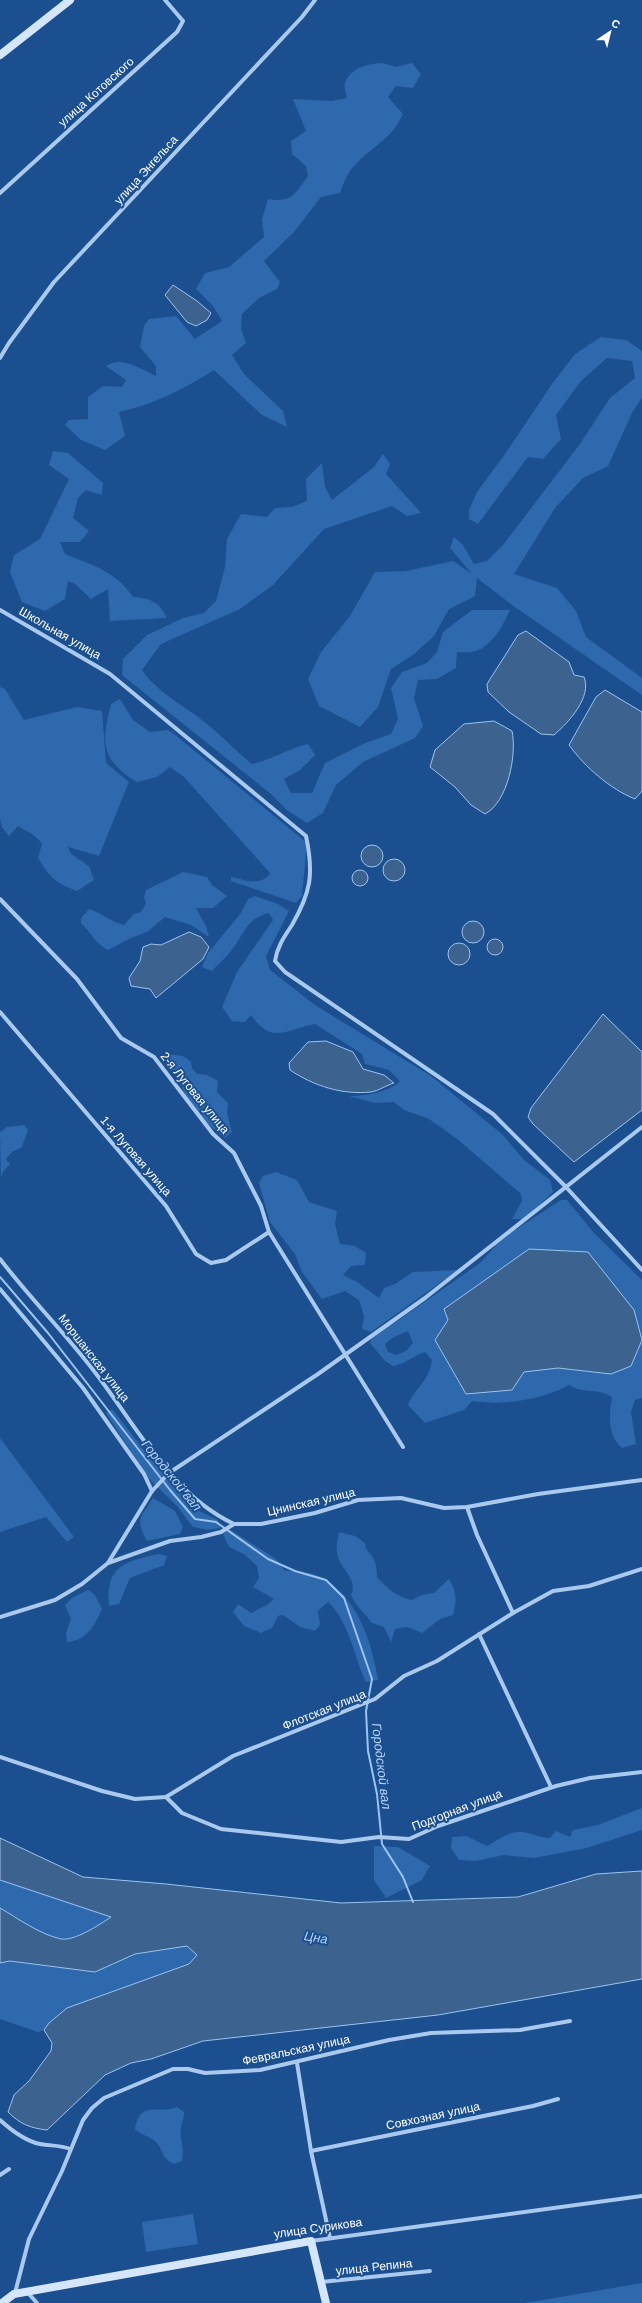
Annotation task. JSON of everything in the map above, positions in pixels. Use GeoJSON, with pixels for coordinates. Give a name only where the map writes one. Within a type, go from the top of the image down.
{"type":"FeatureCollection","features":[{"type":"Feature","properties":{"kind":"street"},"geometry":{"type":"LineString","coordinates":[[0,56],[70,0]]}},
{"type":"Feature","properties":{"kind":"street","name":"улица Котовского"},"geometry":{"type":"LineString","coordinates":[[0,193],[176,32],[183,21],[165,0]]}},
{"type":"Feature","properties":{"kind":"street","name":"улица Энгельса"},"geometry":{"type":"LineString","coordinates":[[0,358],[8,343],[54,282],[302,18],[314,0]]}},
{"type":"Feature","properties":{"kind":"street","name":"Школьная улица"},"geometry":{"type":"LineString","coordinates":[[0,610],[110,674],[306,836],[312,875],[308,894],[302,908],[277,949],[275,961],[285,972],[493,1114],[565,1186]]}},
{"type":"Feature","properties":{"kind":"street","name":"2-я Луговая улица"},"geometry":{"type":"LineString","coordinates":[[0,899],[77,979],[121,1038],[154,1057],[213,1134],[234,1153],[261,1206],[269,1232],[403,1446]]}},
{"type":"Feature","properties":{"kind":"street","name":"1-я Луговая улица"},"geometry":{"type":"LineString","coordinates":[[0,1012],[166,1206],[196,1254],[211,1262],[226,1260],[269,1232]]}},
{"type":"Feature","properties":{"kind":"street","name":"Цнинская улица"},"geometry":{"type":"LineString","coordinates":[[108,1563],[152,1491],[169,1473],[318,1374],[345,1353],[425,1298],[537,1211],[565,1186],[642,1127]]}},
{"type":"Feature","properties":{"kind":"street"},"geometry":{"type":"LineString","coordinates":[[565,1186],[642,1270]]}},
{"type":"Feature","properties":{"kind":"street","name":"Моршанская улица"},"geometry":{"type":"LineString","coordinates":[[0,1259],[94,1371],[169,1473],[213,1514],[234,1524]]}},
{"type":"Feature","properties":{"kind":"street"},"geometry":{"type":"LineString","coordinates":[[0,1289],[84,1388],[144,1474],[152,1491]]}},
{"type":"Feature","properties":{"kind":"street","name":"Цнинская улица"},"geometry":{"type":"LineString","coordinates":[[0,1617],[55,1600],[82,1584],[108,1563],[170,1540],[201,1537],[221,1532],[234,1524],[261,1524],[315,1513],[358,1500],[401,1498],[444,1508],[467,1507],[538,1494],[642,1480]]}},
{"type":"Feature","properties":{"kind":"street"},"geometry":{"type":"LineString","coordinates":[[467,1507],[477,1535],[513,1613]]}},
{"type":"Feature","properties":{"kind":"street","name":"Флотская улица"},"geometry":{"type":"LineString","coordinates":[[0,1757],[135,1799],[166,1797],[233,1756],[373,1700],[404,1676],[437,1660],[513,1613],[553,1591],[589,1586],[642,1569]]}},
{"type":"Feature","properties":{"kind":"street"},"geometry":{"type":"LineString","coordinates":[[479,1634],[551,1787]]}},
{"type":"Feature","properties":{"kind":"street","name":"Подгорная улица"},"geometry":{"type":"LineString","coordinates":[[166,1797],[182,1813],[221,1829],[341,1842],[379,1837],[409,1839],[438,1826],[551,1787],[590,1778],[642,1772]]}},
{"type":"Feature","properties":{"kind":"street","name":"Февральская улица"},"geometry":{"type":"LineString","coordinates":[[14,2294],[30,2239],[62,2171],[82,2120],[92,2108],[104,2098],[159,2074],[180,2069],[205,2074],[229,2073],[297,2063],[389,2040],[431,2033],[520,2030],[570,2021]]}},
{"type":"Feature","properties":{"kind":"street"},"geometry":{"type":"LineString","coordinates":[[297,2063],[310,2151],[330,2238]]}},
{"type":"Feature","properties":{"kind":"street","name":"Совхозная улица"},"geometry":{"type":"LineString","coordinates":[[310,2151],[533,2106],[558,2099]]}},
{"type":"Feature","properties":{"kind":"street"},"geometry":{"type":"LineString","coordinates":[[0,2120],[10,2129],[39,2144],[60,2145],[70,2149]]}},
{"type":"Feature","properties":{"kind":"street"},"geometry":{"type":"LineString","coordinates":[[0,2174],[10,2169]]}},
{"type":"Feature","properties":{"kind":"street","name":"улица Сурикова"},"geometry":{"type":"LineString","coordinates":[[14,2294],[28,2293],[330,2238],[642,2196]]}},
{"type":"Feature","properties":{"kind":"street"},"geometry":{"type":"LineString","coordinates":[[311,2241],[326,2303]]}},
{"type":"Feature","properties":{"kind":"street","name":"улица Репина"},"geometry":{"type":"LineString","coordinates":[[320,2282],[430,2271]]}},
{"type":"Feature","properties":{"kind":"street"},"geometry":{"type":"LineString","coordinates":[[28,2293],[37,2303]]}},
{"type":"Feature","properties":{"kind":"street"},"geometry":{"type":"LineString","coordinates":[[2,2303],[14,2294]]}},
{"type":"Feature","properties":{"kind":"shaded area"},"geometry":{"type":"Polygon","coordinates":[[[382,63],[396,67],[412,63],[421,74],[413,88],[396,86],[388,97],[403,114],[391,133],[353,167],[346,178],[340,193],[321,197],[294,232],[264,261],[280,282],[277,289],[259,298],[242,314],[241,329],[246,343],[232,355],[244,374],[283,411],[287,427],[262,415],[214,370],[192,384],[168,396],[119,412],[125,436],[105,450],[81,440],[65,425],[69,420],[88,419],[88,397],[103,386],[122,387],[126,380],[106,366],[118,362],[125,363],[138,367],[156,376],[156,366],[140,347],[144,326],[149,319],[176,316],[195,339],[222,321],[213,306],[196,289],[205,273],[229,267],[264,237],[262,219],[268,199],[283,200],[292,196],[300,188],[308,176],[306,166],[292,154],[291,141],[306,131],[293,99],[332,101],[347,98],[345,83],[351,73],[360,67],[382,63]]]}},
{"type":"Feature","properties":{"kind":"shaded area"},"geometry":{"type":"Polygon","coordinates":[[[601,337],[626,340],[642,351],[642,398],[633,411],[608,466],[583,478],[555,508],[514,574],[557,588],[576,611],[586,637],[642,678],[642,695],[512,605],[477,578],[475,596],[449,609],[434,636],[414,654],[391,669],[378,707],[360,727],[319,706],[308,679],[321,652],[350,616],[375,572],[406,571],[453,561],[472,574],[450,548],[454,537],[463,545],[474,564],[487,561],[503,545],[580,444],[610,398],[635,378],[632,361],[607,358],[581,381],[556,415],[561,439],[543,459],[528,457],[478,524],[469,519],[469,510],[477,492],[505,454],[552,384],[575,354],[601,337]]]}},
{"type":"Feature","properties":{"kind":"shaded area"},"geometry":{"type":"Polygon","coordinates":[[[53,451],[68,453],[103,483],[102,495],[86,490],[78,498],[73,518],[89,531],[80,542],[60,542],[65,554],[112,575],[127,588],[133,597],[144,598],[158,605],[167,618],[110,621],[108,589],[91,599],[75,584],[68,581],[65,599],[45,611],[22,602],[10,572],[14,555],[40,539],[69,479],[49,465],[53,451]]]}},
{"type":"Feature","properties":{"kind":"shaded area"},"geometry":{"type":"Polygon","coordinates":[[[383,454],[390,464],[386,474],[421,513],[407,516],[392,506],[324,529],[273,585],[240,609],[161,644],[142,670],[166,695],[218,733],[252,764],[308,744],[315,755],[300,770],[284,779],[291,793],[312,793],[325,763],[365,743],[391,734],[398,719],[391,688],[402,672],[427,663],[437,652],[443,632],[472,610],[510,610],[497,634],[482,648],[474,652],[457,652],[456,668],[437,679],[418,680],[414,698],[423,726],[415,738],[363,762],[336,785],[323,813],[307,823],[288,811],[271,794],[122,675],[123,659],[147,635],[183,618],[204,613],[216,601],[225,567],[227,539],[241,514],[267,517],[275,508],[292,507],[307,501],[306,479],[322,463],[325,487],[332,500],[374,467],[383,454]]]}},
{"type":"Feature","properties":{"kind":"shaded area"},"geometry":{"type":"Polygon","coordinates":[[[0,687],[5,689],[24,720],[77,707],[102,711],[106,763],[129,782],[99,856],[68,847],[71,854],[89,866],[94,880],[77,891],[54,879],[46,870],[38,858],[42,843],[32,834],[18,826],[9,836],[2,827],[0,819],[0,687]]]}},
{"type":"Feature","properties":{"kind":"shaded area"},"geometry":{"type":"Polygon","coordinates":[[[120,699],[133,720],[150,732],[168,730],[174,734],[307,843],[302,896],[296,903],[231,881],[231,877],[247,881],[258,881],[267,877],[270,873],[184,777],[170,767],[157,777],[137,782],[116,766],[110,758],[105,740],[111,704],[120,699]]]}},
{"type":"Feature","properties":{"kind":"shaded area"},"geometry":{"type":"Polygon","coordinates":[[[183,872],[207,877],[212,885],[227,896],[213,908],[196,908],[206,926],[209,937],[191,925],[165,917],[147,932],[131,938],[108,950],[97,941],[81,923],[81,918],[89,909],[124,925],[134,914],[141,912],[146,903],[144,897],[146,890],[183,872]]]}},
{"type":"Feature","properties":{"kind":"shaded area"},"geometry":{"type":"Polygon","coordinates":[[[255,896],[278,904],[289,911],[266,956],[270,970],[315,1005],[431,1076],[503,1135],[524,1160],[550,1180],[553,1192],[525,1219],[512,1219],[522,1201],[521,1194],[456,1138],[429,1119],[404,1110],[394,1102],[375,1103],[349,1096],[376,1093],[395,1085],[400,1081],[389,1070],[365,1064],[362,1054],[315,1024],[287,1032],[273,1033],[266,1030],[251,1015],[245,1022],[232,1021],[222,1007],[237,972],[273,920],[269,913],[255,919],[250,923],[229,954],[212,971],[202,967],[208,953],[241,913],[248,899],[255,896]]]}},
{"type":"Feature","properties":{"kind":"shaded area"},"geometry":{"type":"Polygon","coordinates":[[[168,1054],[183,1056],[191,1062],[192,1068],[197,1074],[207,1075],[218,1081],[217,1092],[228,1103],[227,1113],[232,1132],[225,1138],[210,1126],[190,1104],[182,1086],[181,1077],[171,1070],[164,1060],[168,1054]]]}},
{"type":"Feature","properties":{"kind":"shaded area"},"geometry":{"type":"Polygon","coordinates":[[[24,1125],[28,1130],[22,1147],[12,1152],[6,1159],[10,1164],[3,1172],[1,1178],[0,1132],[7,1127],[24,1125]]]}},
{"type":"Feature","properties":{"kind":"shaded area"},"geometry":{"type":"Polygon","coordinates":[[[276,1172],[297,1180],[309,1202],[337,1211],[335,1224],[340,1244],[355,1246],[366,1253],[365,1265],[351,1266],[343,1275],[357,1282],[379,1298],[384,1288],[395,1284],[413,1272],[458,1270],[371,1332],[362,1329],[364,1316],[359,1300],[345,1291],[322,1299],[302,1272],[295,1254],[270,1222],[259,1183],[263,1176],[276,1172]]]}},
{"type":"Feature","properties":{"kind":"shaded area"},"geometry":{"type":"Polygon","coordinates":[[[561,1200],[567,1200],[594,1233],[642,1280],[642,1398],[635,1400],[631,1412],[636,1444],[622,1448],[617,1443],[611,1431],[610,1424],[612,1397],[607,1394],[574,1388],[569,1385],[546,1395],[522,1400],[496,1403],[472,1401],[464,1410],[425,1423],[408,1405],[414,1393],[428,1374],[432,1360],[425,1352],[401,1364],[393,1366],[385,1361],[370,1343],[373,1335],[396,1322],[480,1263],[503,1234],[512,1232],[561,1200]],[[448,1320],[435,1340],[512,1390],[523,1372],[558,1368],[611,1374],[448,1320]],[[408,1331],[394,1337],[385,1344],[388,1352],[396,1355],[406,1351],[413,1343],[408,1331]]]}},
{"type":"Feature","properties":{"kind":"shaded area"},"geometry":{"type":"Polygon","coordinates":[[[112,1409],[170,1483],[201,1512],[218,1520],[220,1528],[208,1530],[193,1527],[176,1505],[148,1478],[106,1413],[112,1409]]]}},
{"type":"Feature","properties":{"kind":"shaded area"},"geometry":{"type":"Polygon","coordinates":[[[0,1438],[74,1537],[67,1542],[46,1517],[0,1532],[0,1438]]]}},
{"type":"Feature","properties":{"kind":"shaded area"},"geometry":{"type":"Polygon","coordinates":[[[153,1498],[175,1511],[183,1527],[180,1534],[147,1541],[140,1523],[142,1515],[153,1498]]]}},
{"type":"Feature","properties":{"kind":"shaded area"},"geometry":{"type":"Polygon","coordinates":[[[229,1529],[276,1559],[284,1570],[317,1575],[334,1585],[353,1608],[361,1621],[372,1651],[378,1680],[366,1682],[346,1629],[335,1610],[328,1602],[318,1611],[320,1625],[315,1631],[300,1627],[283,1615],[278,1616],[272,1628],[261,1633],[244,1626],[233,1612],[238,1604],[251,1613],[267,1605],[274,1599],[253,1587],[259,1578],[257,1566],[244,1554],[229,1547],[223,1534],[229,1529]]]}},
{"type":"Feature","properties":{"kind":"shaded area"},"geometry":{"type":"Polygon","coordinates":[[[339,1532],[355,1536],[365,1543],[366,1549],[372,1555],[375,1562],[377,1577],[397,1595],[412,1600],[422,1595],[434,1593],[449,1579],[454,1588],[456,1597],[453,1615],[440,1619],[422,1633],[407,1627],[395,1629],[391,1642],[384,1627],[372,1623],[351,1595],[353,1589],[352,1583],[338,1558],[337,1544],[339,1532]]]}},
{"type":"Feature","properties":{"kind":"shaded area"},"geometry":{"type":"Polygon","coordinates":[[[159,1554],[167,1556],[164,1565],[130,1578],[119,1604],[109,1606],[110,1582],[114,1574],[127,1563],[136,1559],[159,1554]]]}},
{"type":"Feature","properties":{"kind":"shaded area"},"geometry":{"type":"Polygon","coordinates":[[[88,1590],[94,1594],[102,1608],[100,1614],[93,1626],[85,1635],[80,1639],[67,1642],[66,1633],[71,1619],[65,1605],[72,1598],[88,1590]]]}},
{"type":"Feature","properties":{"kind":"shaded area"},"geometry":{"type":"Polygon","coordinates":[[[642,1808],[642,1830],[587,1848],[534,1858],[504,1855],[476,1861],[459,1860],[451,1848],[452,1837],[466,1836],[487,1846],[504,1836],[518,1832],[550,1838],[556,1831],[570,1837],[573,1830],[598,1825],[642,1808]]]}},
{"type":"Feature","properties":{"kind":"shaded area"},"geometry":{"type":"Polygon","coordinates":[[[374,1846],[398,1847],[430,1866],[422,1880],[386,1898],[374,1880],[374,1846]]]}},
{"type":"Feature","properties":{"kind":"shaded area"},"geometry":{"type":"Polygon","coordinates":[[[0,1880],[111,1917],[87,1932],[73,1938],[61,1939],[53,1937],[29,1926],[0,1908],[0,1880]]]}},
{"type":"Feature","properties":{"kind":"shaded area"},"geometry":{"type":"Polygon","coordinates":[[[187,1946],[197,1955],[189,1964],[67,2008],[49,2023],[44,2030],[38,2032],[0,2019],[0,1963],[10,1961],[95,1972],[135,1954],[187,1946]]]}},
{"type":"Feature","properties":{"kind":"shaded area"},"geometry":{"type":"Polygon","coordinates":[[[177,2107],[184,2112],[181,2126],[183,2156],[182,2161],[174,2164],[165,2157],[156,2142],[135,2129],[137,2120],[145,2111],[163,2110],[177,2107]]]}},
{"type":"Feature","properties":{"kind":"shaded area"},"geometry":{"type":"Polygon","coordinates":[[[193,2214],[198,2244],[146,2252],[142,2222],[193,2214]]]}},
{"type":"Feature","properties":{"kind":"shaded area"},"geometry":{"type":"Polygon","coordinates":[[[642,2283],[642,2303],[525,2303],[642,2283]]]}},
{"type":"Feature","properties":{"kind":"water"},"geometry":{"type":"Polygon","coordinates":[[[173,285],[197,301],[211,313],[207,320],[196,326],[187,322],[165,295],[173,285]]]}},
{"type":"Feature","properties":{"kind":"water"},"geometry":{"type":"Polygon","coordinates":[[[526,631],[569,662],[574,675],[584,677],[586,685],[585,693],[578,709],[554,735],[541,734],[509,712],[488,692],[487,684],[518,635],[526,631]]]}},
{"type":"Feature","properties":{"kind":"water"},"geometry":{"type":"Polygon","coordinates":[[[605,690],[642,712],[642,791],[635,799],[607,783],[590,769],[569,745],[596,697],[605,690]]]}},
{"type":"Feature","properties":{"kind":"water"},"geometry":{"type":"Polygon","coordinates":[[[494,721],[512,731],[512,764],[505,789],[500,799],[493,808],[485,814],[471,805],[455,787],[430,767],[435,750],[464,724],[494,721]]]}},
{"type":"Feature","properties":{"kind":"water"},"geometry":{"type":"Polygon","coordinates":[[[372,845],[380,848],[383,856],[380,864],[372,867],[364,864],[361,856],[364,848],[372,845]]]}},
{"type":"Feature","properties":{"kind":"water"},"geometry":{"type":"Polygon","coordinates":[[[394,859],[402,862],[405,870],[402,878],[394,881],[386,878],[383,870],[386,862],[394,859]]]}},
{"type":"Feature","properties":{"kind":"water"},"geometry":{"type":"Polygon","coordinates":[[[360,870],[366,872],[368,878],[366,884],[360,886],[354,884],[352,878],[354,872],[360,870]]]}},
{"type":"Feature","properties":{"kind":"water"},"geometry":{"type":"Polygon","coordinates":[[[473,921],[481,924],[484,932],[481,940],[473,943],[465,940],[462,932],[465,924],[473,921]]]}},
{"type":"Feature","properties":{"kind":"water"},"geometry":{"type":"Polygon","coordinates":[[[189,932],[201,937],[209,947],[203,959],[156,998],[150,989],[131,986],[129,978],[140,961],[143,947],[151,944],[161,945],[189,932]]]}},
{"type":"Feature","properties":{"kind":"water"},"geometry":{"type":"Polygon","coordinates":[[[495,939],[501,941],[503,947],[501,953],[495,955],[489,953],[487,947],[489,941],[495,939]]]}},
{"type":"Feature","properties":{"kind":"water"},"geometry":{"type":"Polygon","coordinates":[[[459,943],[467,946],[470,954],[467,962],[459,965],[451,962],[448,954],[451,946],[459,943]]]}},
{"type":"Feature","properties":{"kind":"water"},"geometry":{"type":"Polygon","coordinates":[[[603,1014],[642,1052],[642,1110],[574,1162],[533,1124],[528,1117],[531,1108],[603,1014]]]}},
{"type":"Feature","properties":{"kind":"water"},"geometry":{"type":"Polygon","coordinates":[[[326,1041],[353,1052],[363,1069],[384,1075],[394,1083],[371,1092],[360,1093],[339,1091],[309,1081],[290,1070],[289,1063],[308,1042],[326,1041]]]}},
{"type":"Feature","properties":{"kind":"water"},"geometry":{"type":"Polygon","coordinates":[[[529,1249],[588,1252],[634,1310],[642,1340],[631,1366],[611,1374],[558,1368],[524,1372],[512,1390],[466,1394],[435,1340],[448,1320],[444,1309],[529,1249]]]}},
{"type":"Feature","properties":{"kind":"water","name":"Цна"},"geometry":{"type":"Polygon","coordinates":[[[0,1838],[83,1877],[166,1884],[341,1903],[518,1897],[596,1874],[642,1871],[642,1979],[438,2015],[203,2041],[151,2059],[131,2063],[105,2075],[47,2130],[35,2128],[17,2120],[8,2112],[14,2095],[29,2081],[51,2051],[52,2043],[44,2030],[49,2023],[67,2008],[189,1964],[197,1955],[187,1946],[135,1954],[95,1972],[10,1961],[0,1963],[0,1908],[37,1930],[61,1939],[73,1938],[80,1935],[111,1917],[0,1880],[0,1838]]]}},
{"type":"Feature","properties":{"kind":"waterway","name":"Городской вал"},"geometry":{"type":"LineString","coordinates":[[0,1277],[48,1333],[170,1490],[195,1519],[216,1522],[268,1559],[295,1571],[326,1580],[344,1598],[372,1679],[366,1711],[368,1751],[377,1794],[382,1844],[403,1877],[413,1902]]}}]}
